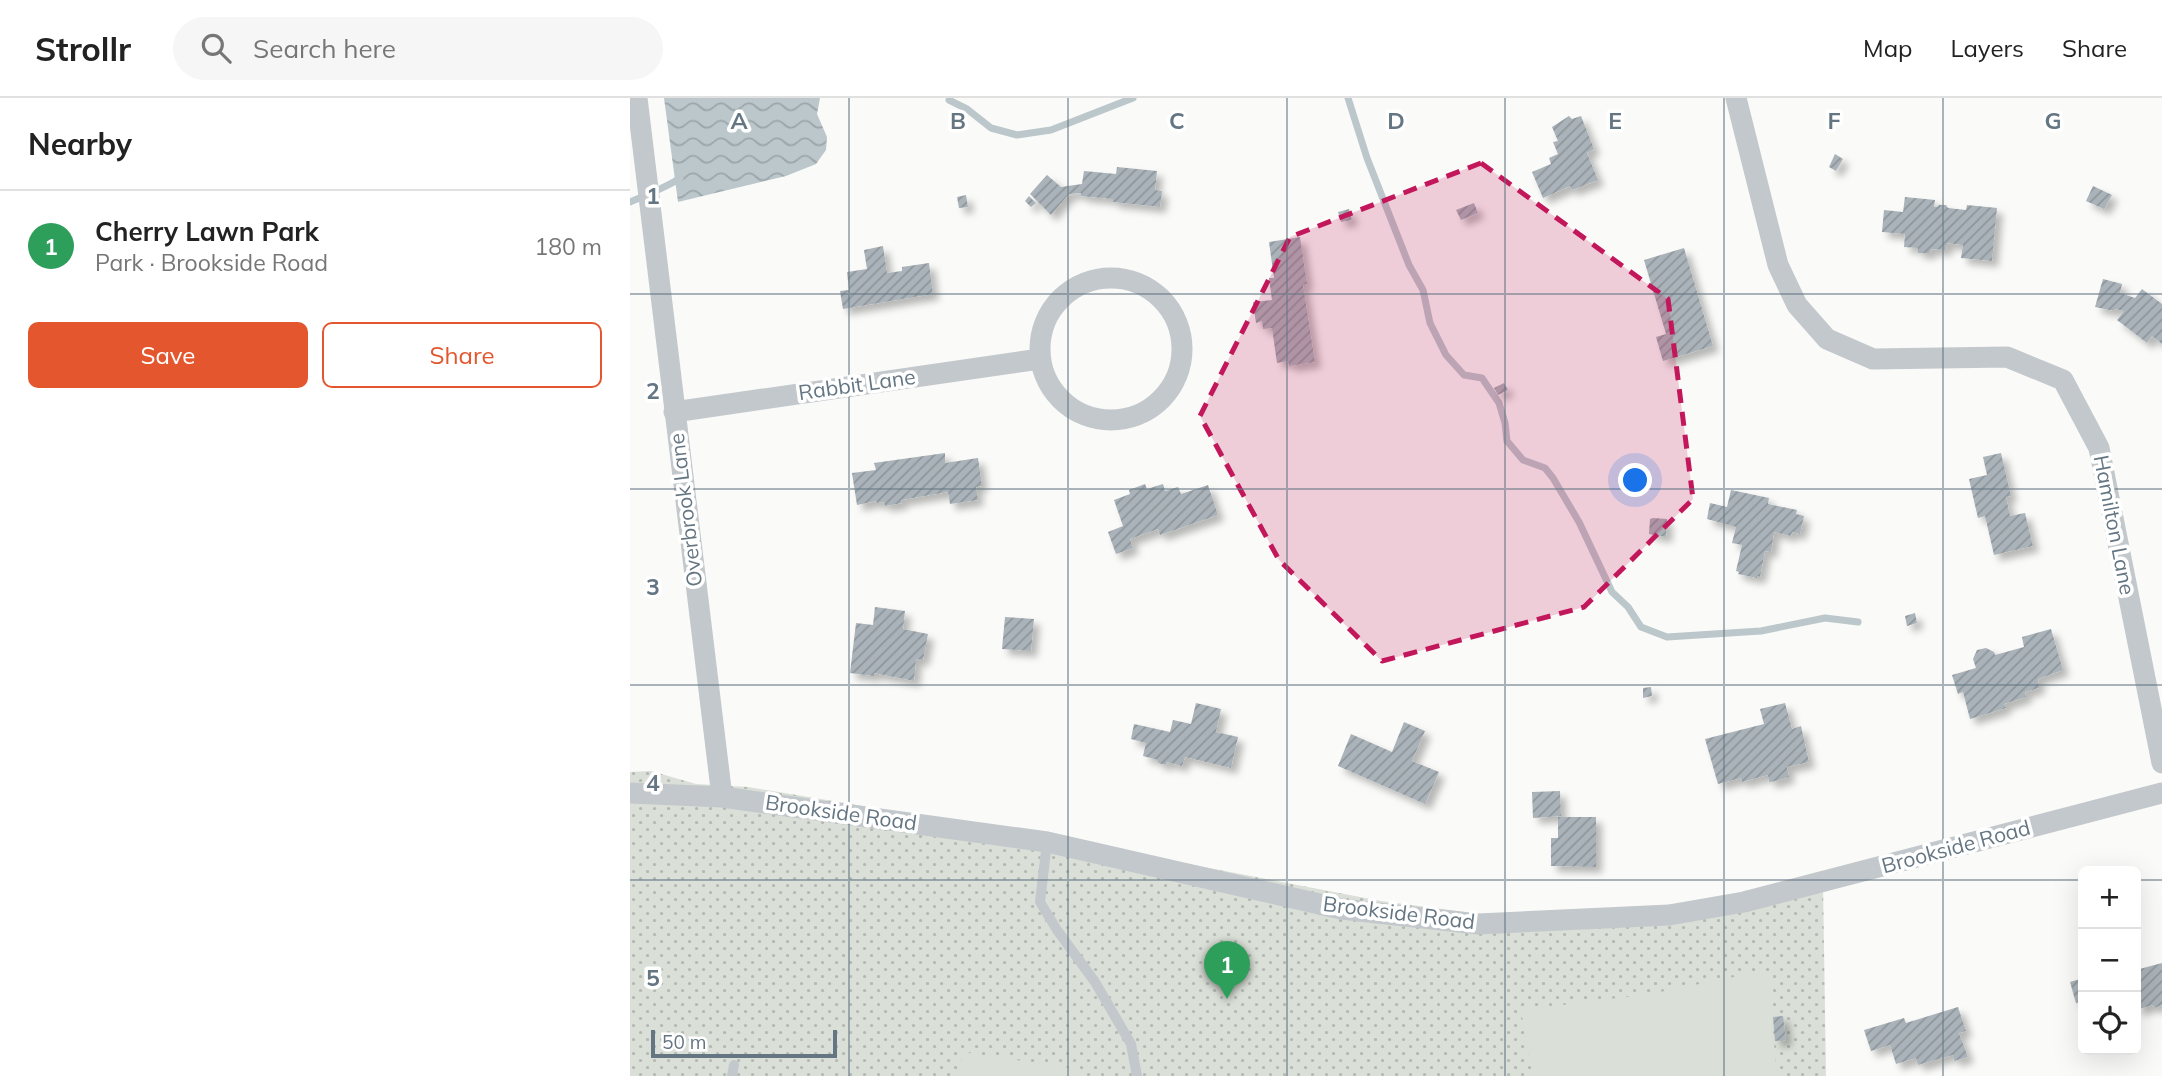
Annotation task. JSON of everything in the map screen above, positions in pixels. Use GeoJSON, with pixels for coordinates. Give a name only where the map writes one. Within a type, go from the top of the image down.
{"type":"FeatureCollection","features":[{"type":"Feature","properties":{"kind":"street","name":"Overbrook Lane"},"geometry":{"type":"LineString","coordinates":[[637,98],[722,797]]}},
{"type":"Feature","properties":{"kind":"street","name":"Hamilton Lane"},"geometry":{"type":"LineString","coordinates":[[1736,98],[1778,265],[1797,305],[1827,339],[1873,359],[2007,357],[2063,380],[2099,448],[2162,763]]}},
{"type":"Feature","properties":{"kind":"street"},"geometry":{"type":"LineString","coordinates":[[1100,278],[1122,278],[1152,291],[1175,315],[1182,336],[1183,359],[1176,381],[1163,400],[1145,414],[1123,421],[1100,421],[1078,413],[1060,400],[1047,381],[1040,359],[1041,337],[1048,316],[1061,298],[1079,285],[1100,278]]}},
{"type":"Feature","properties":{"kind":"street","name":"Rabbit Lane"},"geometry":{"type":"LineString","coordinates":[[674,412],[1040,359]]}},
{"type":"Feature","properties":{"kind":"street","name":"Brookside Road"},"geometry":{"type":"LineString","coordinates":[[630,793],[722,797],[1047,842],[1341,909],[1478,924],[1669,915],[1744,902],[2162,793]]}},
{"type":"Feature","properties":{"kind":"lane"},"geometry":{"type":"LineString","coordinates":[[1047,842],[1040,902],[1095,982],[1131,1044],[1138,1076]]}},
{"type":"Feature","properties":{"kind":"highlighted area"},"geometry":{"type":"Polygon","coordinates":[[[1481,163],[1668,299],[1693,499],[1584,607],[1382,661],[1279,560],[1200,416],[1290,237],[1481,163]]]}},
{"type":"Feature","properties":{"kind":"shaded area"},"geometry":{"type":"Polygon","coordinates":[[[651,771],[696,784],[748,787],[1037,835],[1381,901],[1534,921],[1733,903],[1823,883],[1826,1076],[630,1076],[630,772],[651,771]]]}},
{"type":"Feature","properties":{"kind":"shaded area"},"geometry":{"type":"Polygon","coordinates":[[[1758,972],[1772,983],[1771,1009],[1777,1076],[1535,1076],[1530,1065],[1521,1010],[1651,994],[1758,972]]]}},
{"type":"Feature","properties":{"kind":"shaded area"},"geometry":{"type":"Polygon","coordinates":[[[963,1052],[1084,1070],[1084,1076],[958,1076],[963,1052]]]}},
{"type":"Feature","properties":{"kind":"water"},"geometry":{"type":"Polygon","coordinates":[[[664,98],[820,98],[817,114],[827,137],[826,150],[816,164],[786,176],[678,202],[664,98]]]}},
{"type":"Feature","properties":{"kind":"building"},"geometry":{"type":"Polygon","coordinates":[[[1569,116],[1572,119],[1581,116],[1594,149],[1587,153],[1598,180],[1572,190],[1570,186],[1543,198],[1532,172],[1551,164],[1549,158],[1558,154],[1553,142],[1558,141],[1552,127],[1569,116]]]}},
{"type":"Feature","properties":{"kind":"building"},"geometry":{"type":"Polygon","coordinates":[[[1835,154],[1843,159],[1836,171],[1829,167],[1835,154]]]}},
{"type":"Feature","properties":{"kind":"building"},"geometry":{"type":"Polygon","coordinates":[[[1117,167],[1157,171],[1155,190],[1162,191],[1160,207],[1113,202],[1113,199],[1081,196],[1081,193],[1069,194],[1051,215],[1030,194],[1047,175],[1061,187],[1082,184],[1084,171],[1116,174],[1117,167]]]}},
{"type":"Feature","properties":{"kind":"building"},"geometry":{"type":"Polygon","coordinates":[[[2093,186],[2112,195],[2104,209],[2086,201],[2093,186]]]}},
{"type":"Feature","properties":{"kind":"building"},"geometry":{"type":"Polygon","coordinates":[[[966,195],[968,207],[959,208],[957,197],[966,195]]]}},
{"type":"Feature","properties":{"kind":"building"},"geometry":{"type":"Polygon","coordinates":[[[1029,196],[1036,203],[1031,207],[1025,201],[1029,196]]]}},
{"type":"Feature","properties":{"kind":"building"},"geometry":{"type":"Polygon","coordinates":[[[1905,197],[1935,200],[1934,207],[1946,205],[1948,208],[1966,210],[1967,205],[1997,208],[1992,261],[1961,258],[1963,245],[1947,243],[1946,250],[1931,249],[1930,253],[1918,253],[1918,248],[1904,247],[1905,234],[1882,232],[1884,210],[1903,212],[1905,197]]]}},
{"type":"Feature","properties":{"kind":"building"},"geometry":{"type":"Polygon","coordinates":[[[1474,203],[1478,213],[1461,220],[1456,210],[1474,203]]]}},
{"type":"Feature","properties":{"kind":"building"},"geometry":{"type":"Polygon","coordinates":[[[1349,209],[1352,220],[1341,222],[1338,212],[1349,209]]]}},
{"type":"Feature","properties":{"kind":"building"},"geometry":{"type":"Polygon","coordinates":[[[1300,237],[1307,284],[1303,285],[1315,362],[1289,366],[1288,361],[1277,363],[1272,328],[1263,329],[1262,321],[1256,323],[1253,302],[1272,300],[1269,278],[1274,278],[1269,242],[1300,237]]]}},
{"type":"Feature","properties":{"kind":"building"},"geometry":{"type":"Polygon","coordinates":[[[883,246],[887,273],[902,271],[902,267],[929,263],[933,294],[843,309],[840,291],[849,290],[847,272],[867,269],[864,250],[883,246]]]}},
{"type":"Feature","properties":{"kind":"building"},"geometry":{"type":"Polygon","coordinates":[[[1684,248],[1713,346],[1663,361],[1656,337],[1666,334],[1644,260],[1684,248]]]}},
{"type":"Feature","properties":{"kind":"building"},"geometry":{"type":"Polygon","coordinates":[[[2103,279],[2122,284],[2120,293],[2135,298],[2142,289],[2162,304],[2162,344],[2152,336],[2147,343],[2117,320],[2124,311],[2095,307],[2103,279]]]}},
{"type":"Feature","properties":{"kind":"building"},"geometry":{"type":"Polygon","coordinates":[[[1504,383],[1508,390],[1498,395],[1494,388],[1504,383]]]}},
{"type":"Feature","properties":{"kind":"building"},"geometry":{"type":"Polygon","coordinates":[[[945,453],[945,463],[978,458],[982,486],[976,487],[978,500],[950,504],[948,492],[901,500],[902,503],[885,506],[884,502],[876,501],[857,505],[852,473],[876,470],[874,463],[945,453]]]}},
{"type":"Feature","properties":{"kind":"building"},"geometry":{"type":"Polygon","coordinates":[[[2001,453],[2011,496],[2006,497],[2010,516],[2025,513],[2033,546],[1994,555],[1985,516],[1978,518],[1969,479],[1987,475],[1983,457],[2001,453]]]}},
{"type":"Feature","properties":{"kind":"building"},"geometry":{"type":"Polygon","coordinates":[[[1145,484],[1147,489],[1163,484],[1165,491],[1178,487],[1181,494],[1208,485],[1218,515],[1160,535],[1158,529],[1130,539],[1133,548],[1116,554],[1108,532],[1123,526],[1114,500],[1145,484]]]}},
{"type":"Feature","properties":{"kind":"building"},"geometry":{"type":"Polygon","coordinates":[[[1731,490],[1769,498],[1768,504],[1797,510],[1796,514],[1804,516],[1800,534],[1792,532],[1791,536],[1774,532],[1771,552],[1765,551],[1760,577],[1757,578],[1738,574],[1736,571],[1742,545],[1732,543],[1736,527],[1707,519],[1710,503],[1727,507],[1731,490]]]}},
{"type":"Feature","properties":{"kind":"building"},"geometry":{"type":"Polygon","coordinates":[[[1650,519],[1667,519],[1666,537],[1649,534],[1650,519]]]}},
{"type":"Feature","properties":{"kind":"building"},"geometry":{"type":"Polygon","coordinates":[[[875,607],[905,611],[903,629],[928,634],[923,660],[916,659],[914,681],[874,673],[874,676],[850,673],[856,623],[873,625],[875,607]]]}},
{"type":"Feature","properties":{"kind":"building"},"geometry":{"type":"Polygon","coordinates":[[[1915,613],[1917,623],[1907,626],[1905,616],[1915,613]]]}},
{"type":"Feature","properties":{"kind":"building"},"geometry":{"type":"Polygon","coordinates":[[[1005,617],[1034,619],[1031,651],[1002,649],[1005,617]]]}},
{"type":"Feature","properties":{"kind":"building"},"geometry":{"type":"Polygon","coordinates":[[[2051,629],[2063,670],[2038,679],[2039,688],[2025,692],[2026,697],[2004,704],[2006,708],[1970,719],[1963,692],[1958,694],[1952,675],[1976,668],[1973,659],[1977,650],[1986,648],[1995,655],[2024,647],[2022,637],[2051,629]]]}},
{"type":"Feature","properties":{"kind":"building"},"geometry":{"type":"Polygon","coordinates":[[[1651,687],[1652,696],[1643,698],[1643,688],[1651,687]]]}},
{"type":"Feature","properties":{"kind":"building"},"geometry":{"type":"Polygon","coordinates":[[[1196,703],[1221,709],[1216,732],[1238,737],[1231,768],[1185,757],[1182,766],[1167,762],[1166,765],[1143,756],[1146,743],[1131,739],[1134,724],[1170,732],[1173,720],[1191,724],[1196,703]]]}},
{"type":"Feature","properties":{"kind":"building"},"geometry":{"type":"Polygon","coordinates":[[[1785,703],[1792,729],[1801,726],[1809,762],[1787,767],[1789,777],[1776,781],[1769,782],[1768,775],[1742,782],[1741,778],[1718,784],[1705,739],[1764,724],[1760,709],[1785,703]]]}},
{"type":"Feature","properties":{"kind":"building"},"geometry":{"type":"Polygon","coordinates":[[[1404,722],[1425,731],[1412,761],[1439,772],[1425,804],[1338,766],[1351,734],[1392,752],[1404,722]]]}},
{"type":"Feature","properties":{"kind":"building"},"geometry":{"type":"Polygon","coordinates":[[[1560,791],[1561,816],[1533,818],[1532,792],[1560,791]]]}},
{"type":"Feature","properties":{"kind":"building"},"geometry":{"type":"Polygon","coordinates":[[[1558,817],[1596,817],[1596,867],[1551,866],[1551,838],[1558,838],[1558,817]]]}},
{"type":"Feature","properties":{"kind":"building"},"geometry":{"type":"Polygon","coordinates":[[[2162,963],[2162,1005],[2141,1009],[2141,969],[2162,963]]]}},
{"type":"Feature","properties":{"kind":"building"},"geometry":{"type":"Polygon","coordinates":[[[2078,980],[2078,1002],[2076,1003],[2070,982],[2078,980]]]}},
{"type":"Feature","properties":{"kind":"building"},"geometry":{"type":"Polygon","coordinates":[[[1958,1007],[1966,1031],[1959,1033],[1968,1057],[1954,1061],[1953,1055],[1918,1065],[1916,1058],[1896,1064],[1890,1045],[1871,1051],[1864,1030],[1904,1018],[1906,1023],[1958,1007]]]}},
{"type":"Feature","properties":{"kind":"building"},"geometry":{"type":"Polygon","coordinates":[[[1783,1016],[1786,1040],[1775,1041],[1773,1017],[1783,1016]]]}},
{"type":"Feature","properties":{"kind":"waterway"},"geometry":{"type":"LineString","coordinates":[[949,100],[967,109],[991,128],[1017,135],[1051,130],[1133,98]]}},
{"type":"Feature","properties":{"kind":"waterway"},"geometry":{"type":"LineString","coordinates":[[1348,98],[1367,158],[1409,265],[1423,290],[1430,323],[1446,355],[1464,375],[1482,378],[1499,403],[1507,441],[1523,460],[1545,468],[1553,478],[1579,522],[1612,592],[1628,607],[1641,627],[1667,637],[1761,631],[1825,618],[1858,622]]}},
{"type":"Feature","properties":{"kind":"waterway"},"geometry":{"type":"LineString","coordinates":[[630,202],[680,178]]}},
{"type":"Feature","properties":{"kind":"place","name":"Cherry Lawn Park"},"geometry":{"type":"Point","coordinates":[1227,999]}}]}
